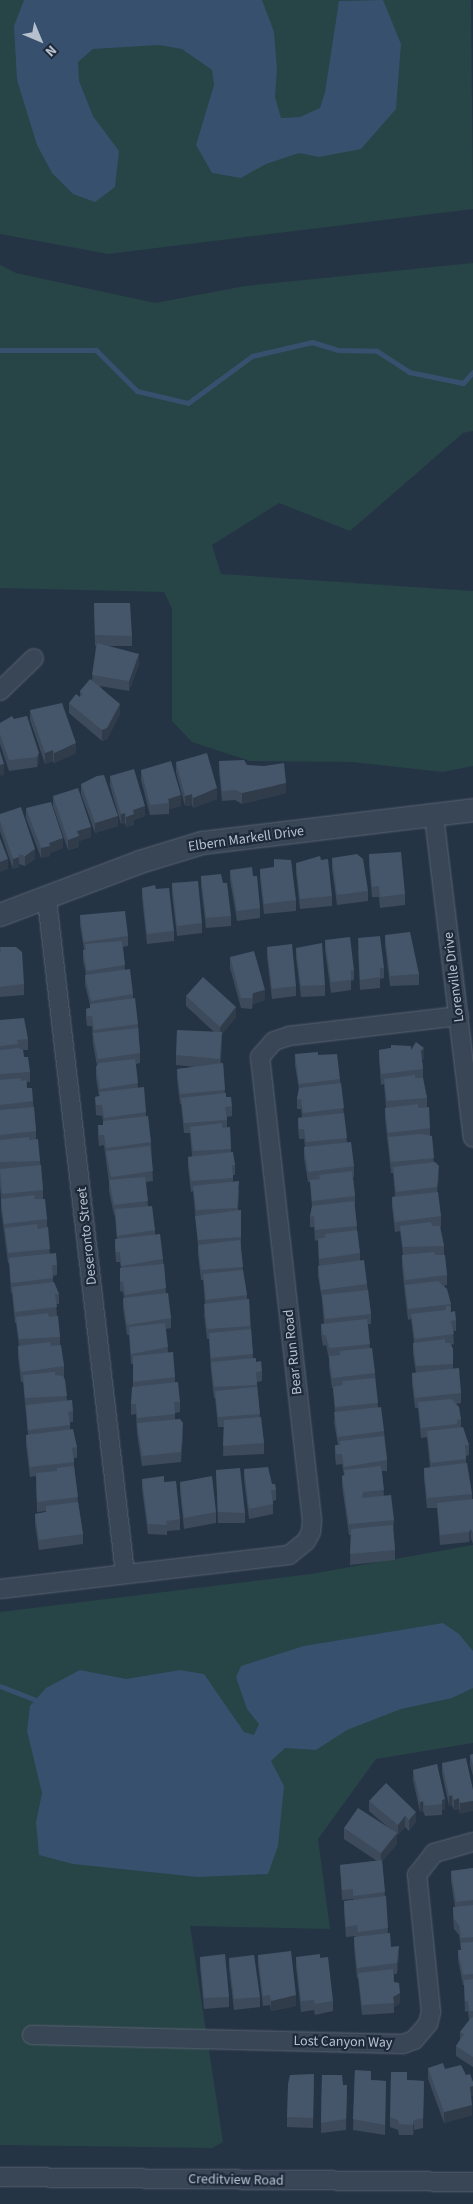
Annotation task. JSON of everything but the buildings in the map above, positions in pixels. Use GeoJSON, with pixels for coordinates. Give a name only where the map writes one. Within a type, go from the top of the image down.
{"type":"FeatureCollection","features":[{"type":"Feature","properties":{"kind":"street"},"geometry":{"type":"LineString","coordinates":[[0,691],[34,658]]}},
{"type":"Feature","properties":{"kind":"street","name":"Elbern Markell Drive"},"geometry":{"type":"LineString","coordinates":[[0,915],[47,900],[140,862],[202,843],[473,810]]}},
{"type":"Feature","properties":{"kind":"street","name":"Lorenville Drive"},"geometry":{"type":"LineString","coordinates":[[434,816],[473,1138]]}},
{"type":"Feature","properties":{"kind":"street","name":"Deseronto Street"},"geometry":{"type":"LineString","coordinates":[[47,900],[125,1573]]}},
{"type":"Feature","properties":{"kind":"street","name":"Bear Run Road"},"geometry":{"type":"LineString","coordinates":[[0,1589],[289,1555],[299,1549],[311,1532],[260,1057],[265,1048],[274,1041],[289,1036],[459,1016]]}},
{"type":"Feature","properties":{"kind":"street","name":"Lost Canyon Way"},"geometry":{"type":"LineString","coordinates":[[32,2035],[403,2044],[414,2040],[428,2024],[431,2012],[418,1875],[434,1853],[473,1842]]}},
{"type":"Feature","properties":{"kind":"street","name":"Creditview Road"},"geometry":{"type":"LineString","coordinates":[[0,2177],[473,2182]]}},
{"type":"Feature","properties":{"kind":"green space"},"geometry":{"type":"Polygon","coordinates":[[[0,0],[471,0],[473,209],[108,254],[0,234],[0,0]]]}},
{"type":"Feature","properties":{"kind":"green space"},"geometry":{"type":"Polygon","coordinates":[[[473,263],[473,431],[463,433],[350,531],[279,503],[212,545],[221,574],[473,591],[473,766],[443,772],[352,762],[250,761],[192,742],[172,721],[172,609],[164,592],[0,588],[0,265],[16,273],[155,303],[245,286],[473,263]]]}},
{"type":"Feature","properties":{"kind":"green space"},"geometry":{"type":"Polygon","coordinates":[[[473,1545],[473,1743],[376,1759],[318,1839],[330,1929],[190,1926],[223,2142],[212,2148],[0,2145],[0,1612],[311,1574],[473,1545]]]}},
{"type":"Feature","properties":{"kind":"water"},"geometry":{"type":"Polygon","coordinates":[[[24,0],[262,0],[274,32],[277,69],[275,97],[281,118],[300,117],[320,108],[325,92],[339,1],[383,0],[401,44],[396,109],[361,149],[319,157],[299,153],[266,164],[241,178],[212,173],[196,145],[214,85],[212,70],[182,49],[159,45],[93,49],[78,62],[79,81],[93,116],[119,151],[115,187],[95,202],[73,194],[52,173],[37,145],[17,80],[14,26],[24,0]]]}},
{"type":"Feature","properties":{"kind":"water"},"geometry":{"type":"Polygon","coordinates":[[[443,1623],[459,1634],[473,1651],[473,1688],[452,1698],[401,1709],[347,1730],[316,1750],[285,1748],[271,1761],[284,1786],[278,1846],[268,1874],[198,1877],[73,1864],[39,1855],[36,1822],[42,1793],[27,1731],[30,1706],[46,1688],[80,1670],[126,1679],[180,1670],[204,1674],[244,1732],[254,1735],[259,1724],[247,1709],[236,1677],[241,1666],[304,1646],[443,1623]]]}},
{"type":"Feature","properties":{"kind":"waterway"},"geometry":{"type":"LineString","coordinates":[[0,350],[96,350],[137,391],[188,403],[252,356],[312,342],[338,350],[377,351],[409,372],[463,383],[473,372]]}},
{"type":"Feature","properties":{"kind":"waterway"},"geometry":{"type":"LineString","coordinates":[[0,1686],[41,1702]]}}]}
